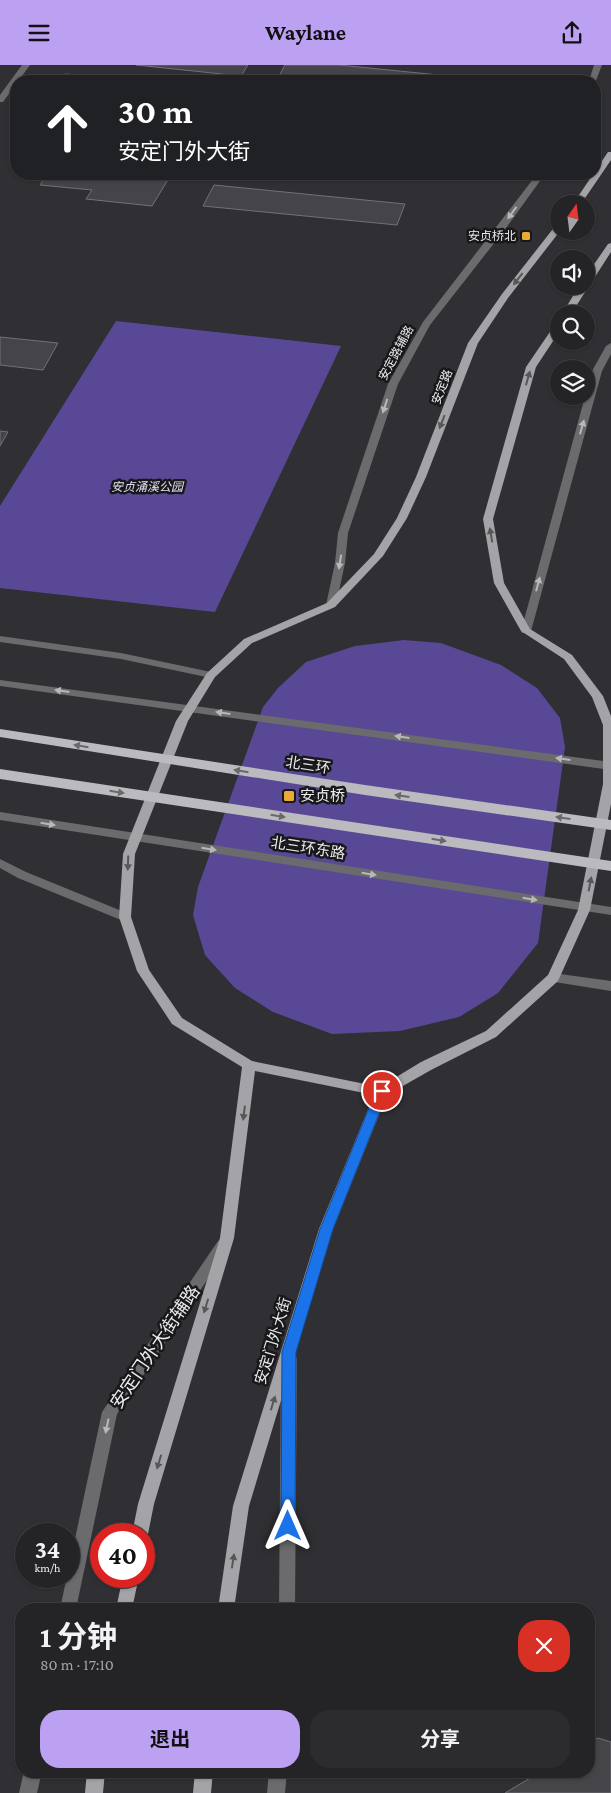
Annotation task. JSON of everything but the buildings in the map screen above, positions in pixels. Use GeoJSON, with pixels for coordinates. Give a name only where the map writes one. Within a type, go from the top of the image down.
{"type":"FeatureCollection","features":[{"type":"Feature","properties":{"kind":"highway","name":"北三环"},"geometry":{"type":"LineString","coordinates":[[0,733],[365,791],[611,825]]}},
{"type":"Feature","properties":{"kind":"highway"},"geometry":{"type":"LineString","coordinates":[[0,774],[611,866]]}},
{"type":"Feature","properties":{"kind":"main road"},"geometry":{"type":"LineString","coordinates":[[601,169],[611,154]]}},
{"type":"Feature","properties":{"kind":"main road"},"geometry":{"type":"LineString","coordinates":[[583,195],[593,180]]}},
{"type":"Feature","properties":{"kind":"main road","name":"安定路"},"geometry":{"type":"LineString","coordinates":[[331,605],[378,556],[402,518],[421,477],[473,343],[505,296],[550,238]]}},
{"type":"Feature","properties":{"kind":"main road"},"geometry":{"type":"LineString","coordinates":[[595,270],[611,246]]}},
{"type":"Feature","properties":{"kind":"main road"},"geometry":{"type":"LineString","coordinates":[[331,605],[248,641],[211,675],[182,721],[129,854],[125,917],[143,971],[178,1021],[249,1065],[382,1091],[491,1033],[553,978],[584,910],[609,784],[610,725],[597,696],[568,657],[526,631],[499,583],[488,519],[531,367],[550,338]]}},
{"type":"Feature","properties":{"kind":"main road"},"geometry":{"type":"LineString","coordinates":[[142,1523],[146,1504],[227,1238],[249,1065]]}},
{"type":"Feature","properties":{"kind":"main road","name":"安定门外大街"},"geometry":{"type":"LineString","coordinates":[[227,1603],[241,1506],[326,1229],[382,1091]]}},
{"type":"Feature","properties":{"kind":"main road"},"geometry":{"type":"LineString","coordinates":[[125,1603],[128,1588]]}},
{"type":"Feature","properties":{"kind":"main road"},"geometry":{"type":"LineString","coordinates":[[94,1793],[95,1778]]}},
{"type":"Feature","properties":{"kind":"main road"},"geometry":{"type":"LineString","coordinates":[[202,1793],[203,1778]]}},
{"type":"Feature","properties":{"kind":"street"},"geometry":{"type":"LineString","coordinates":[[0,100],[10,87]]}},
{"type":"Feature","properties":{"kind":"street","name":"安定路辅路"},"geometry":{"type":"LineString","coordinates":[[331,605],[340,563],[343,533],[393,384],[426,324],[537,180]]}},
{"type":"Feature","properties":{"kind":"street"},"geometry":{"type":"LineString","coordinates":[[526,631],[597,371],[611,346]]}},
{"type":"Feature","properties":{"kind":"street"},"geometry":{"type":"LineString","coordinates":[[0,639],[121,656],[211,675]]}},
{"type":"Feature","properties":{"kind":"street"},"geometry":{"type":"LineString","coordinates":[[0,683],[611,766]]}},
{"type":"Feature","properties":{"kind":"street","name":"北三环东路"},"geometry":{"type":"LineString","coordinates":[[0,816],[611,911]]}},
{"type":"Feature","properties":{"kind":"street"},"geometry":{"type":"LineString","coordinates":[[0,863],[22,875],[125,917]]}},
{"type":"Feature","properties":{"kind":"street"},"geometry":{"type":"LineString","coordinates":[[553,978],[611,985]]}},
{"type":"Feature","properties":{"kind":"street","name":"安定门外大街辅路"},"geometry":{"type":"LineString","coordinates":[[69,1603],[110,1412],[227,1238]]}},
{"type":"Feature","properties":{"kind":"street"},"geometry":{"type":"LineString","coordinates":[[287,1603],[289,1352]]}},
{"type":"Feature","properties":{"kind":"street"},"geometry":{"type":"LineString","coordinates":[[28,1793],[31,1778]]}},
{"type":"Feature","properties":{"kind":"street"},"geometry":{"type":"LineString","coordinates":[[276,1793],[277,1778]]}},
{"type":"Feature","properties":{"kind":"green space","name":"安贞涌溪公园"},"geometry":{"type":"Polygon","coordinates":[[[116,321],[341,346],[215,612],[0,588],[0,506],[116,321]]]}},
{"type":"Feature","properties":{"kind":"green space"},"geometry":{"type":"Polygon","coordinates":[[[404,640],[441,643],[501,665],[537,688],[560,718],[565,747],[538,943],[498,993],[459,1017],[400,1031],[332,1034],[273,1012],[235,988],[205,955],[193,915],[198,887],[263,707],[278,688],[306,662],[355,646],[404,640]]]}},
{"type":"Feature","properties":{"kind":"place","name":"安贞桥北"},"geometry":{"type":"Point","coordinates":[526,236]}},
{"type":"Feature","properties":{"kind":"place","name":"安贞桥"},"geometry":{"type":"Point","coordinates":[289,796]}},
{"type":"Feature","properties":{"kind":"route"},"geometry":{"type":"LineString","coordinates":[[288,1526],[289,1352],[326,1229],[382,1091]]}}]}
